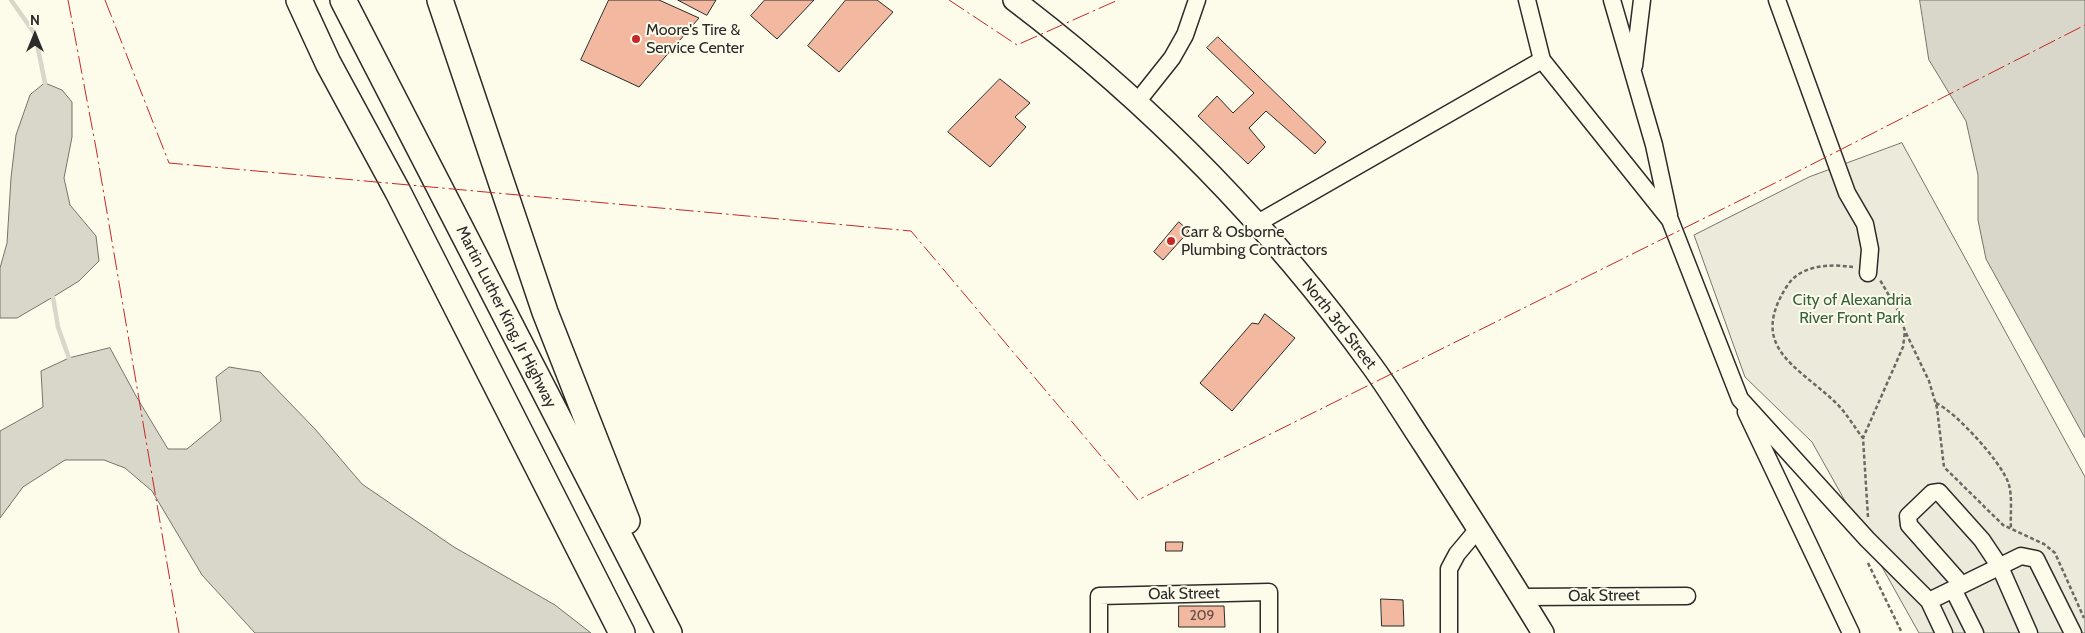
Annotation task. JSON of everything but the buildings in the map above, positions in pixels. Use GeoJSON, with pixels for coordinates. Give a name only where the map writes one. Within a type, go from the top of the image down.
{"type":"FeatureCollection","features":[{"type":"Feature","properties":{"kind":"highway"},"geometry":{"type":"LineString","coordinates":[[290,0],[328,63],[398,192],[622,633]]}},
{"type":"Feature","properties":{"kind":"highway"},"geometry":{"type":"LineString","coordinates":[[299,0],[328,63]]}},
{"type":"Feature","properties":{"kind":"highway","name":"Martin Luther King, Jr Highway"},"geometry":{"type":"LineString","coordinates":[[343,0],[669,633]]}},
{"type":"Feature","properties":{"kind":"highway"},"geometry":{"type":"LineString","coordinates":[[440,0],[545,312],[669,633]]}},
{"type":"Feature","properties":{"kind":"main road","name":"North 3rd Street"},"geometry":{"type":"LineString","coordinates":[[1014,0],[1071,44],[1137,102],[1213,177],[1297,270],[1372,366],[1543,633]]}},
{"type":"Feature","properties":{"kind":"street"},"geometry":{"type":"LineString","coordinates":[[1137,102],[1185,36],[1197,0]]}},
{"type":"Feature","properties":{"kind":"street"},"geometry":{"type":"LineString","coordinates":[[1527,0],[1542,60],[1670,220]]}},
{"type":"Feature","properties":{"kind":"street"},"geometry":{"type":"LineString","coordinates":[[1612,0],[1654,145],[1670,220],[1740,399],[1851,633]]}},
{"type":"Feature","properties":{"kind":"street"},"geometry":{"type":"LineString","coordinates":[[1633,74],[1642,0]]}},
{"type":"Feature","properties":{"kind":"street"},"geometry":{"type":"LineString","coordinates":[[1776,0],[1847,192],[1865,224],[1870,249],[1868,273]]}},
{"type":"Feature","properties":{"kind":"street"},"geometry":{"type":"LineString","coordinates":[[1256,224],[1542,60]]}},
{"type":"Feature","properties":{"kind":"street"},"geometry":{"type":"LineString","coordinates":[[1740,399],[1867,539],[1929,601],[1944,633]]}},
{"type":"Feature","properties":{"kind":"street"},"geometry":{"type":"LineString","coordinates":[[1974,633],[1957,587],[1909,525],[1908,516],[1932,493],[1939,492],[1982,540],[2000,566],[2029,633]]}},
{"type":"Feature","properties":{"kind":"street"},"geometry":{"type":"LineString","coordinates":[[1449,633],[1449,569],[1457,554],[1478,529]]}},
{"type":"Feature","properties":{"kind":"street"},"geometry":{"type":"LineString","coordinates":[[1929,601],[2021,556],[2036,559],[2073,633]]}},
{"type":"Feature","properties":{"kind":"street","name":"Oak Street"},"geometry":{"type":"LineString","coordinates":[[1099,633],[1098,596],[1269,592],[1269,633]]}},
{"type":"Feature","properties":{"kind":"street","name":"Oak Street"},"geometry":{"type":"LineString","coordinates":[[1521,597],[1687,596]]}},
{"type":"Feature","properties":{"kind":"path"},"geometry":{"type":"LineString","coordinates":[[1906,331],[1903,347],[1863,438],[1837,403],[1796,369],[1778,350],[1771,320],[1777,301],[1790,280],[1811,268],[1834,264],[1860,268],[1880,280],[1898,311],[1929,381],[1935,403],[1944,467],[2003,525],[2044,544],[2055,554],[2085,619]]}},
{"type":"Feature","properties":{"kind":"path"},"geometry":{"type":"LineString","coordinates":[[1935,403],[1946,408],[1961,422],[2001,468],[2009,484],[2011,529]]}},
{"type":"Feature","properties":{"kind":"green space","name":"City of Alexandria River Front Park"},"geometry":{"type":"Polygon","coordinates":[[[1902,143],[2085,477],[2085,633],[1919,633],[1812,442],[1745,377],[1694,235],[1809,177],[1902,143]]]}},
{"type":"Feature","properties":{"kind":"shaded area"},"geometry":{"type":"Polygon","coordinates":[[[1920,0],[2085,0],[2085,438],[1986,259],[1978,220],[1978,175],[1966,121],[1929,60],[1920,0]]]}},
{"type":"Feature","properties":{"kind":"shaded area"},"geometry":{"type":"Polygon","coordinates":[[[45,83],[62,90],[72,102],[72,137],[64,178],[70,205],[96,236],[99,261],[79,281],[17,318],[0,318],[0,268],[7,243],[16,135],[30,95],[45,83]]]}},
{"type":"Feature","properties":{"kind":"shaded area"},"geometry":{"type":"Polygon","coordinates":[[[110,348],[168,449],[187,449],[221,421],[216,377],[229,367],[260,372],[315,429],[362,484],[454,547],[555,605],[591,633],[255,633],[202,575],[152,491],[125,468],[104,460],[65,460],[23,487],[0,518],[0,431],[43,407],[41,371],[69,358],[110,348]]]}},
{"type":"Feature","properties":{"kind":"waterway"},"geometry":{"type":"LineString","coordinates":[[11,0],[35,34],[45,83]]}},
{"type":"Feature","properties":{"kind":"waterway"},"geometry":{"type":"LineString","coordinates":[[53,297],[58,327],[69,358]]}},
{"type":"Feature","properties":{"kind":"power"},"geometry":{"type":"LineString","coordinates":[[68,0],[96,148],[179,633]]}},
{"type":"Feature","properties":{"kind":"power"},"geometry":{"type":"LineString","coordinates":[[105,0],[169,163],[911,231],[1138,500],[1787,177],[2085,25]]}},
{"type":"Feature","properties":{"kind":"power"},"geometry":{"type":"LineString","coordinates":[[949,0],[1017,45],[1118,0]]}},
{"type":"Feature","properties":{"kind":"place","name":"Moore's Tire & Service Center"},"geometry":{"type":"Point","coordinates":[636,39]}},
{"type":"Feature","properties":{"kind":"place","name":"Carr & Osborne Plumbing Contractors"},"geometry":{"type":"Point","coordinates":[1171,241]}}]}
